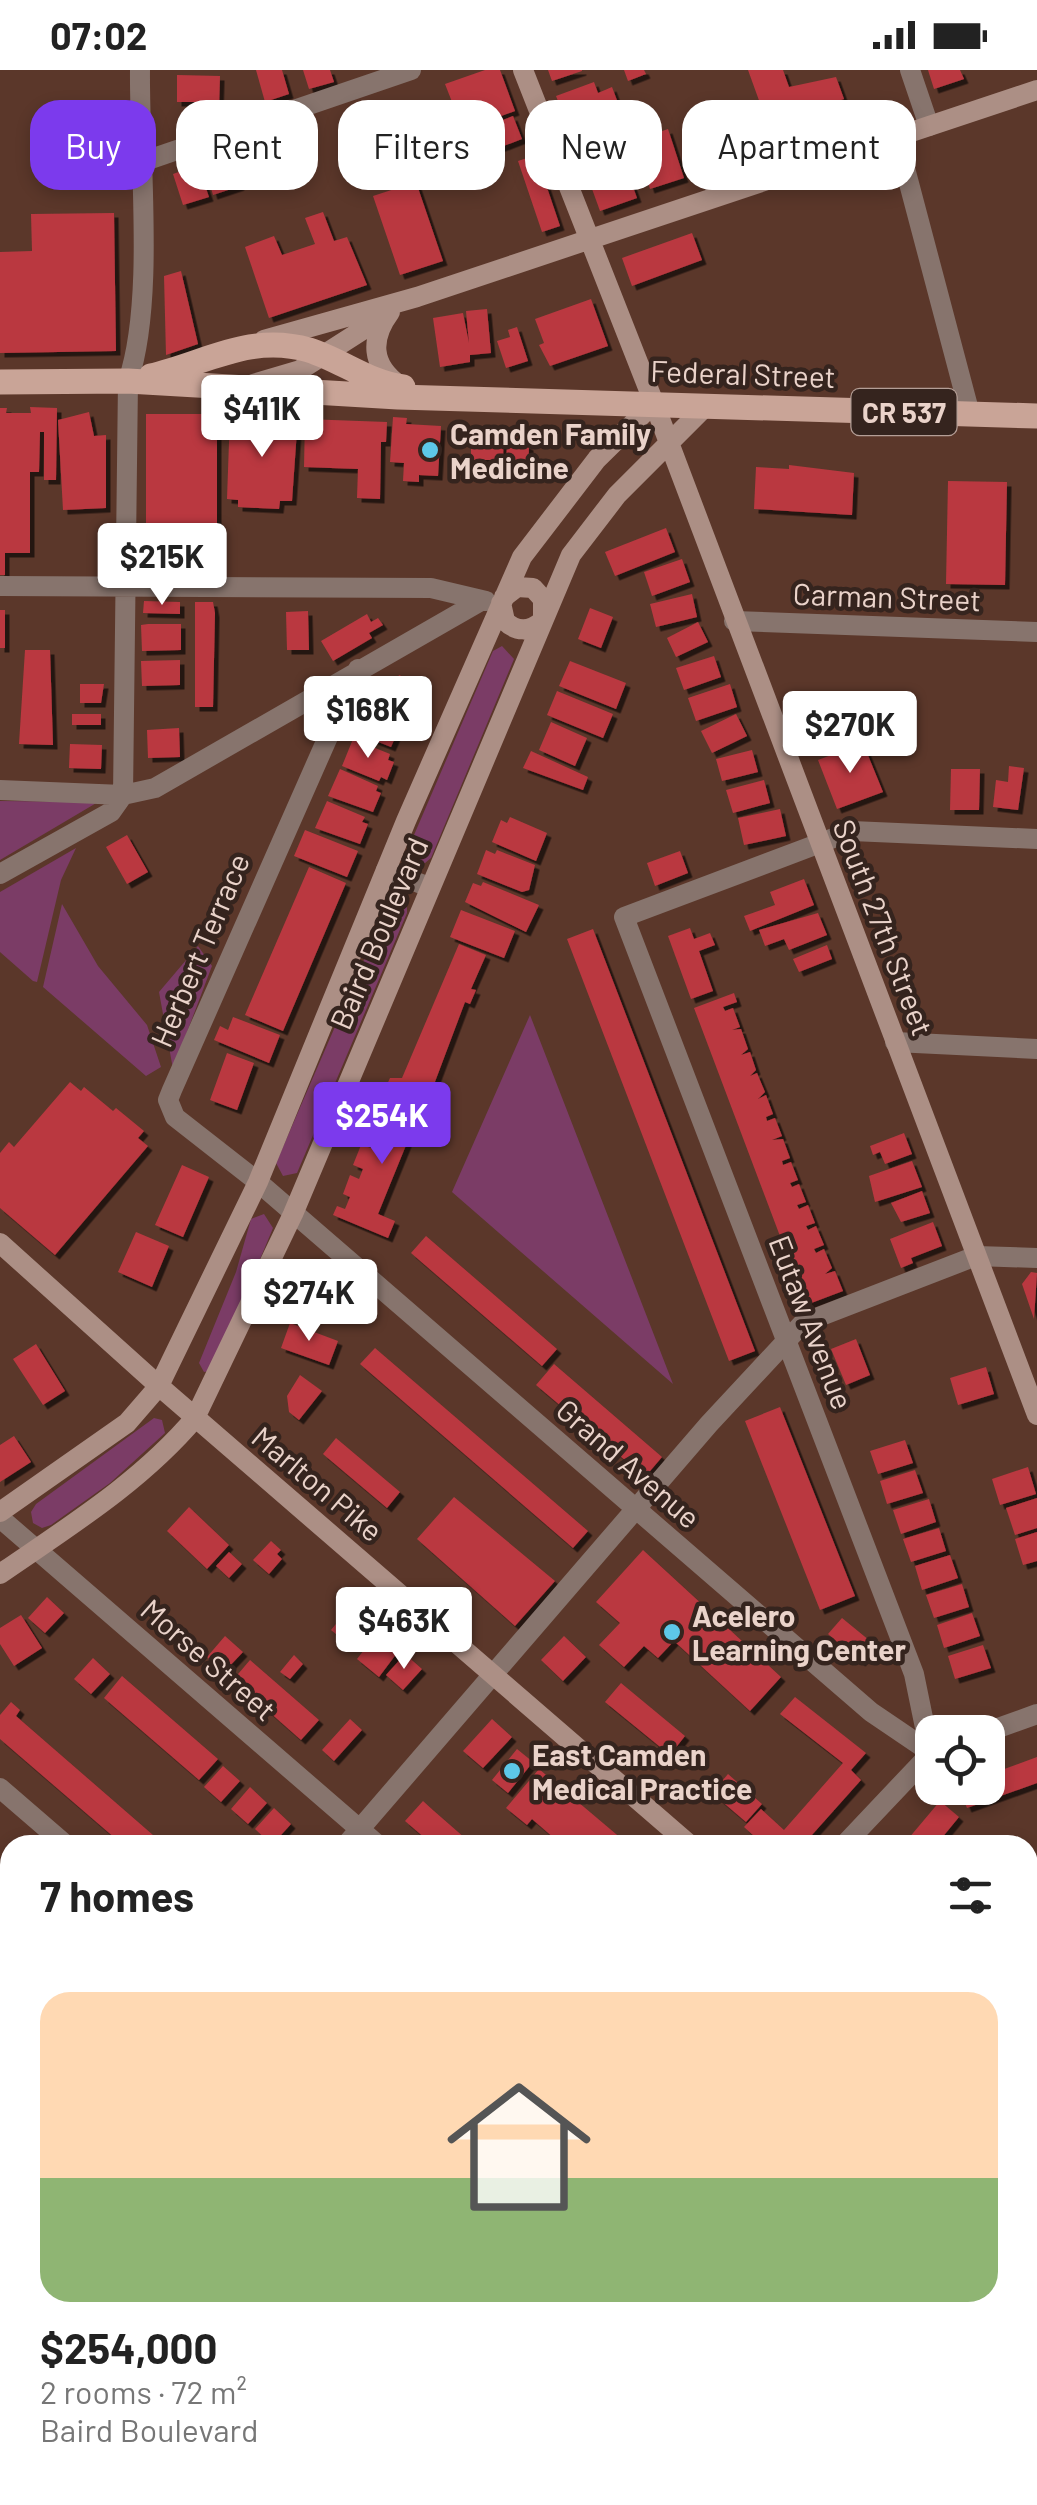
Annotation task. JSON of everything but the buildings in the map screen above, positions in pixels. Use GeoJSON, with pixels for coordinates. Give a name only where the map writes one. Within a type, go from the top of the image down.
{"type":"FeatureCollection","features":[{"type":"Feature","properties":{"kind":"main road","name":"South 27th Street"},"geometry":{"type":"LineString","coordinates":[[523,70],[669,442],[1037,1415]]}},
{"type":"Feature","properties":{"kind":"main road"},"geometry":{"type":"LineString","coordinates":[[916,131],[1037,90]]}},
{"type":"Feature","properties":{"kind":"main road"},"geometry":{"type":"LineString","coordinates":[[253,343],[417,297],[740,190]]}},
{"type":"Feature","properties":{"kind":"main road"},"geometry":{"type":"LineString","coordinates":[[216,388],[285,376],[417,297]]}},
{"type":"Feature","properties":{"kind":"main road"},"geometry":{"type":"LineString","coordinates":[[390,312],[378,330],[375,349],[383,372],[400,386]]}},
{"type":"Feature","properties":{"kind":"main road","name":"Federal Street"},"geometry":{"type":"LineString","coordinates":[[128,382],[253,343],[322,356],[400,386],[507,398]]}},
{"type":"Feature","properties":{"kind":"main road","name":"Federal Street"},"geometry":{"type":"LineString","coordinates":[[0,382],[128,382],[1037,416]]}},
{"type":"Feature","properties":{"kind":"main road","name":"Baird Boulevard"},"geometry":{"type":"LineString","coordinates":[[0,1515],[127,1423],[158,1386],[258,1182],[502,601],[541,528],[618,436],[654,403]]}},
{"type":"Feature","properties":{"kind":"main road","name":"Baird Boulevard"},"geometry":{"type":"LineString","coordinates":[[0,1574],[102,1503],[174,1442],[195,1418],[293,1214],[542,620],[585,531],[706,406]]}},
{"type":"Feature","properties":{"kind":"main road"},"geometry":{"type":"LineString","coordinates":[[518,587],[533,588],[543,599],[542,620],[530,629],[516,629],[505,621],[502,601],[518,587]]}},
{"type":"Feature","properties":{"kind":"main road","name":"Marlton Pike"},"geometry":{"type":"LineString","coordinates":[[0,1243],[158,1386],[496,1673],[679,1835]]}},
{"type":"Feature","properties":{"kind":"street"},"geometry":{"type":"LineString","coordinates":[[140,70],[140,100]]}},
{"type":"Feature","properties":{"kind":"street"},"geometry":{"type":"LineString","coordinates":[[156,157],[412,70]]}},
{"type":"Feature","properties":{"kind":"street"},"geometry":{"type":"LineString","coordinates":[[910,70],[930,126]]}},
{"type":"Feature","properties":{"kind":"street"},"geometry":{"type":"LineString","coordinates":[[0,874],[110,812],[123,795],[128,382],[137,355],[142,282],[140,190]]}},
{"type":"Feature","properties":{"kind":"street"},"geometry":{"type":"LineString","coordinates":[[911,190],[970,414]]}},
{"type":"Feature","properties":{"kind":"street"},"geometry":{"type":"LineString","coordinates":[[0,586],[431,588],[479,602],[502,601]]}},
{"type":"Feature","properties":{"kind":"street"},"geometry":{"type":"LineString","coordinates":[[0,790],[123,795],[156,788],[479,602]]}},
{"type":"Feature","properties":{"kind":"street","name":"Carman Street"},"geometry":{"type":"LineString","coordinates":[[734,621],[1037,632]]}},
{"type":"Feature","properties":{"kind":"street","name":"Herbert Terrace"},"geometry":{"type":"LineString","coordinates":[[293,1214],[175,1117],[168,1100],[358,669]]}},
{"type":"Feature","properties":{"kind":"street"},"geometry":{"type":"LineString","coordinates":[[822,846],[852,831],[1037,839]]}},
{"type":"Feature","properties":{"kind":"street","name":"Eutaw Avenue"},"geometry":{"type":"LineString","coordinates":[[822,846],[624,917],[914,1674],[923,1715]]}},
{"type":"Feature","properties":{"kind":"street"},"geometry":{"type":"LineString","coordinates":[[386,870],[429,887]]}},
{"type":"Feature","properties":{"kind":"street"},"geometry":{"type":"LineString","coordinates":[[895,1042],[1037,1048]]}},
{"type":"Feature","properties":{"kind":"street","name":"Grand Avenue"},"geometry":{"type":"LineString","coordinates":[[293,1214],[870,1712],[915,1742]]}},
{"type":"Feature","properties":{"kind":"street"},"geometry":{"type":"LineString","coordinates":[[355,1835],[635,1509],[803,1324],[976,1256],[1037,1258]]}},
{"type":"Feature","properties":{"kind":"street","name":"Morse Street"},"geometry":{"type":"LineString","coordinates":[[0,1515],[351,1835]]}},
{"type":"Feature","properties":{"kind":"street"},"geometry":{"type":"LineString","coordinates":[[1005,1725],[1037,1714]]}},
{"type":"Feature","properties":{"kind":"street"},"geometry":{"type":"LineString","coordinates":[[853,1835],[915,1769]]}},
{"type":"Feature","properties":{"kind":"street"},"geometry":{"type":"LineString","coordinates":[[0,1788],[54,1835]]}},
{"type":"Feature","properties":{"kind":"shaded area"},"geometry":{"type":"Polygon","coordinates":[[[502,646],[514,659],[431,858],[416,863],[408,849],[493,651],[502,646]]]}},
{"type":"Feature","properties":{"kind":"shaded area"},"geometry":{"type":"Polygon","coordinates":[[[0,801],[98,802],[0,860],[0,801]]]}},
{"type":"Feature","properties":{"kind":"shaded area"},"geometry":{"type":"Polygon","coordinates":[[[76,848],[61,880],[37,982],[33,981],[0,952],[0,892],[76,848]]]}},
{"type":"Feature","properties":{"kind":"shaded area"},"geometry":{"type":"Polygon","coordinates":[[[398,899],[407,906],[407,913],[297,1173],[283,1176],[276,1163],[389,902],[398,899]]]}},
{"type":"Feature","properties":{"kind":"shaded area"},"geometry":{"type":"Polygon","coordinates":[[[62,904],[98,966],[147,1025],[161,1067],[146,1076],[43,987],[62,904]]]}},
{"type":"Feature","properties":{"kind":"shaded area"},"geometry":{"type":"Polygon","coordinates":[[[198,946],[212,966],[173,1069],[159,992],[198,946]]]}},
{"type":"Feature","properties":{"kind":"shaded area"},"geometry":{"type":"Polygon","coordinates":[[[530,1015],[673,1384],[452,1192],[530,1015]]]}},
{"type":"Feature","properties":{"kind":"shaded area"},"geometry":{"type":"Polygon","coordinates":[[[264,1214],[273,1228],[221,1353],[210,1371],[204,1372],[199,1363],[236,1272],[251,1219],[264,1214]]]}},
{"type":"Feature","properties":{"kind":"shaded area"},"geometry":{"type":"Polygon","coordinates":[[[154,1418],[162,1420],[165,1433],[110,1483],[51,1525],[42,1528],[33,1523],[31,1512],[36,1504],[154,1418]]]}},
{"type":"Feature","properties":{"kind":"place","name":"Camden Family Medicine"},"geometry":{"type":"Point","coordinates":[430,450]}},
{"type":"Feature","properties":{"kind":"place","name":"Acelero Learning Center"},"geometry":{"type":"Point","coordinates":[672,1632]}},
{"type":"Feature","properties":{"kind":"place","name":"East Camden Medical Practice"},"geometry":{"type":"Point","coordinates":[512,1771]}}]}
